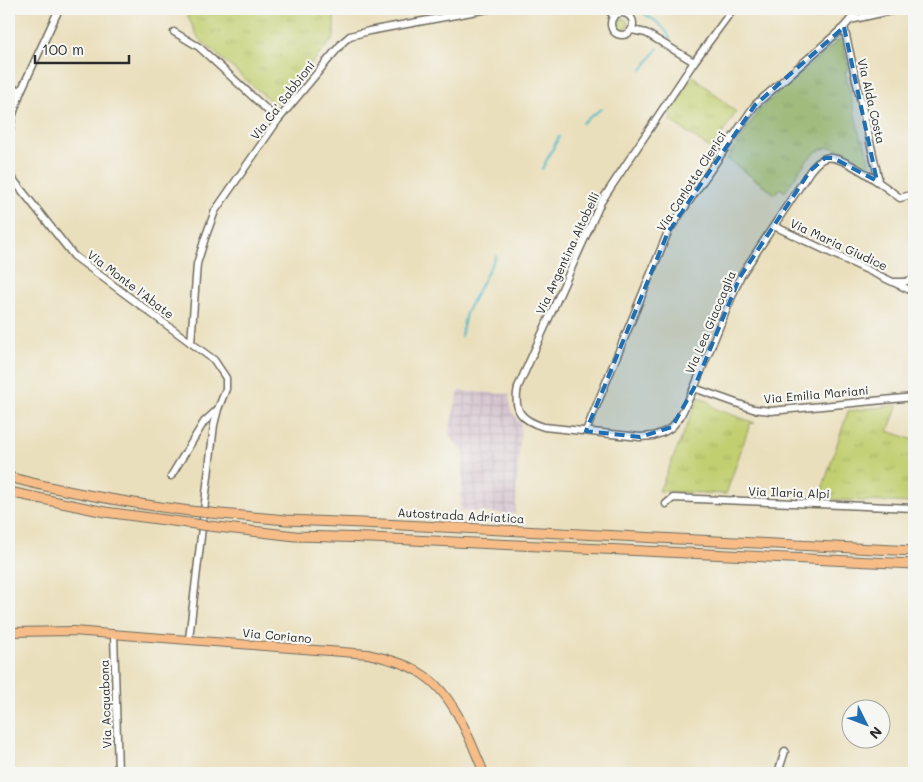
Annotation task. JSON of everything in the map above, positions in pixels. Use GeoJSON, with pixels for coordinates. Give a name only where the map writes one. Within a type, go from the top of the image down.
{"type":"FeatureCollection","features":[{"type":"Feature","properties":{"kind":"highway","name":"Autostrada Adriatica"},"geometry":{"type":"LineString","coordinates":[[9,477],[144,505],[286,520],[914,551]]}},
{"type":"Feature","properties":{"kind":"highway"},"geometry":{"type":"LineString","coordinates":[[9,492],[105,512],[188,524],[295,536],[914,564]]}},
{"type":"Feature","properties":{"kind":"main road","name":"Via Coriano"},"geometry":{"type":"LineString","coordinates":[[9,632],[73,631],[189,639],[368,654],[403,664],[422,674],[437,686],[466,732],[484,773]]}},
{"type":"Feature","properties":{"kind":"street"},"geometry":{"type":"LineString","coordinates":[[9,134],[12,117],[21,91],[59,9]]}},
{"type":"Feature","properties":{"kind":"street","name":"Via Ca' Sabbioni"},"geometry":{"type":"LineString","coordinates":[[190,343],[197,264],[215,211],[278,120],[343,42],[350,36],[369,31],[488,9]]}},
{"type":"Feature","properties":{"kind":"street"},"geometry":{"type":"LineString","coordinates":[[607,9],[614,16]]}},
{"type":"Feature","properties":{"kind":"street"},"geometry":{"type":"LineString","coordinates":[[627,14],[632,9]]}},
{"type":"Feature","properties":{"kind":"street","name":"Via Argentina Altobelli"},"geometry":{"type":"LineString","coordinates":[[544,427],[532,424],[520,413],[517,408],[516,398],[518,387],[601,202],[694,62],[733,9]]}},
{"type":"Feature","properties":{"kind":"street"},"geometry":{"type":"LineString","coordinates":[[850,20],[857,9]]}},
{"type":"Feature","properties":{"kind":"street"},"geometry":{"type":"LineString","coordinates":[[850,20],[894,9]]}},
{"type":"Feature","properties":{"kind":"street"},"geometry":{"type":"LineString","coordinates":[[620,13],[627,14],[632,19],[632,30],[626,35],[618,35],[611,27],[612,19],[620,13]]}},
{"type":"Feature","properties":{"kind":"street","name":"Via Carlotta Clerici"},"geometry":{"type":"LineString","coordinates":[[586,431],[668,232],[755,105],[850,20]]}},
{"type":"Feature","properties":{"kind":"street","name":"Via Alda Costa"},"geometry":{"type":"LineString","coordinates":[[844,27],[878,177],[877,181]]}},
{"type":"Feature","properties":{"kind":"street"},"geometry":{"type":"LineString","coordinates":[[632,30],[646,33],[694,62]]}},
{"type":"Feature","properties":{"kind":"street"},"geometry":{"type":"LineString","coordinates":[[174,32],[199,47],[278,120]]}},
{"type":"Feature","properties":{"kind":"street"},"geometry":{"type":"LineString","coordinates":[[9,87],[21,91]]}},
{"type":"Feature","properties":{"kind":"street","name":"Via Lea Giaccaglia"},"geometry":{"type":"LineString","coordinates":[[544,427],[640,437],[653,436],[672,427],[680,417],[694,388],[740,277],[817,163],[825,158],[841,160],[877,181],[900,198],[914,194]]}},
{"type":"Feature","properties":{"kind":"street","name":"Via Monte l'Abate"},"geometry":{"type":"LineString","coordinates":[[10,177],[74,256],[214,360],[226,378],[226,389],[214,425],[189,639]]}},
{"type":"Feature","properties":{"kind":"street","name":"Via Maria Giudice"},"geometry":{"type":"LineString","coordinates":[[774,226],[914,292]]}},
{"type":"Feature","properties":{"kind":"street","name":"Via Maria Giudice"},"geometry":{"type":"LineString","coordinates":[[894,282],[914,279]]}},
{"type":"Feature","properties":{"kind":"street","name":"Via Emilia Mariani"},"geometry":{"type":"LineString","coordinates":[[694,388],[753,409],[771,411],[914,397]]}},
{"type":"Feature","properties":{"kind":"street","name":"Via Monte l'Abate"},"geometry":{"type":"LineString","coordinates":[[171,476],[204,422],[218,409]]}},
{"type":"Feature","properties":{"kind":"street","name":"Via Ilaria Alpi"},"geometry":{"type":"LineString","coordinates":[[666,504],[673,498],[914,508]]}},
{"type":"Feature","properties":{"kind":"street","name":"Via Acquabona"},"geometry":{"type":"LineString","coordinates":[[114,634],[118,773]]}},
{"type":"Feature","properties":{"kind":"street"},"geometry":{"type":"LineString","coordinates":[[778,773],[785,751]]}},
{"type":"Feature","properties":{"kind":"highlighted area"},"geometry":{"type":"Polygon","coordinates":[[[844,27],[877,181],[833,158],[825,158],[810,171],[740,277],[694,388],[672,427],[640,437],[586,431],[668,232],[755,105],[844,27]]]}},
{"type":"Feature","properties":{"kind":"shaded area"},"geometry":{"type":"Polygon","coordinates":[[[459,391],[509,394],[511,411],[521,424],[515,514],[460,511],[464,453],[448,434],[459,391]]]}},
{"type":"Feature","properties":{"kind":"green space"},"geometry":{"type":"Polygon","coordinates":[[[184,9],[334,9],[334,38],[275,105],[199,39],[184,9]]]}},
{"type":"Feature","properties":{"kind":"green space"},"geometry":{"type":"Polygon","coordinates":[[[620,18],[624,18],[628,24],[624,30],[620,30],[616,26],[616,22],[620,18]]]}},
{"type":"Feature","properties":{"kind":"green space"},"geometry":{"type":"Polygon","coordinates":[[[841,39],[849,69],[845,71],[861,140],[864,140],[870,166],[866,169],[852,162],[856,157],[843,150],[822,149],[813,154],[806,162],[785,192],[780,188],[775,194],[727,159],[760,109],[841,39]]]}},
{"type":"Feature","properties":{"kind":"green space"},"geometry":{"type":"Polygon","coordinates":[[[693,76],[736,112],[712,150],[670,120],[673,116],[668,113],[693,76]]]}},
{"type":"Feature","properties":{"kind":"green space"},"geometry":{"type":"Polygon","coordinates":[[[699,397],[707,400],[716,409],[755,423],[750,424],[726,494],[659,491],[699,397]]]}},
{"type":"Feature","properties":{"kind":"green space"},"geometry":{"type":"Polygon","coordinates":[[[898,405],[888,431],[914,440],[914,503],[819,499],[848,411],[898,405]]]}},
{"type":"Feature","properties":{"kind":"waterway"},"geometry":{"type":"LineString","coordinates":[[641,12],[661,26],[670,38]]}},
{"type":"Feature","properties":{"kind":"waterway"},"geometry":{"type":"LineString","coordinates":[[642,70],[658,48]]}},
{"type":"Feature","properties":{"kind":"waterway"},"geometry":{"type":"LineString","coordinates":[[582,123],[601,109]]}},
{"type":"Feature","properties":{"kind":"waterway"},"geometry":{"type":"LineString","coordinates":[[542,169],[559,137]]}},
{"type":"Feature","properties":{"kind":"waterway"},"geometry":{"type":"LineString","coordinates":[[461,336],[466,313],[496,256]]}}]}
